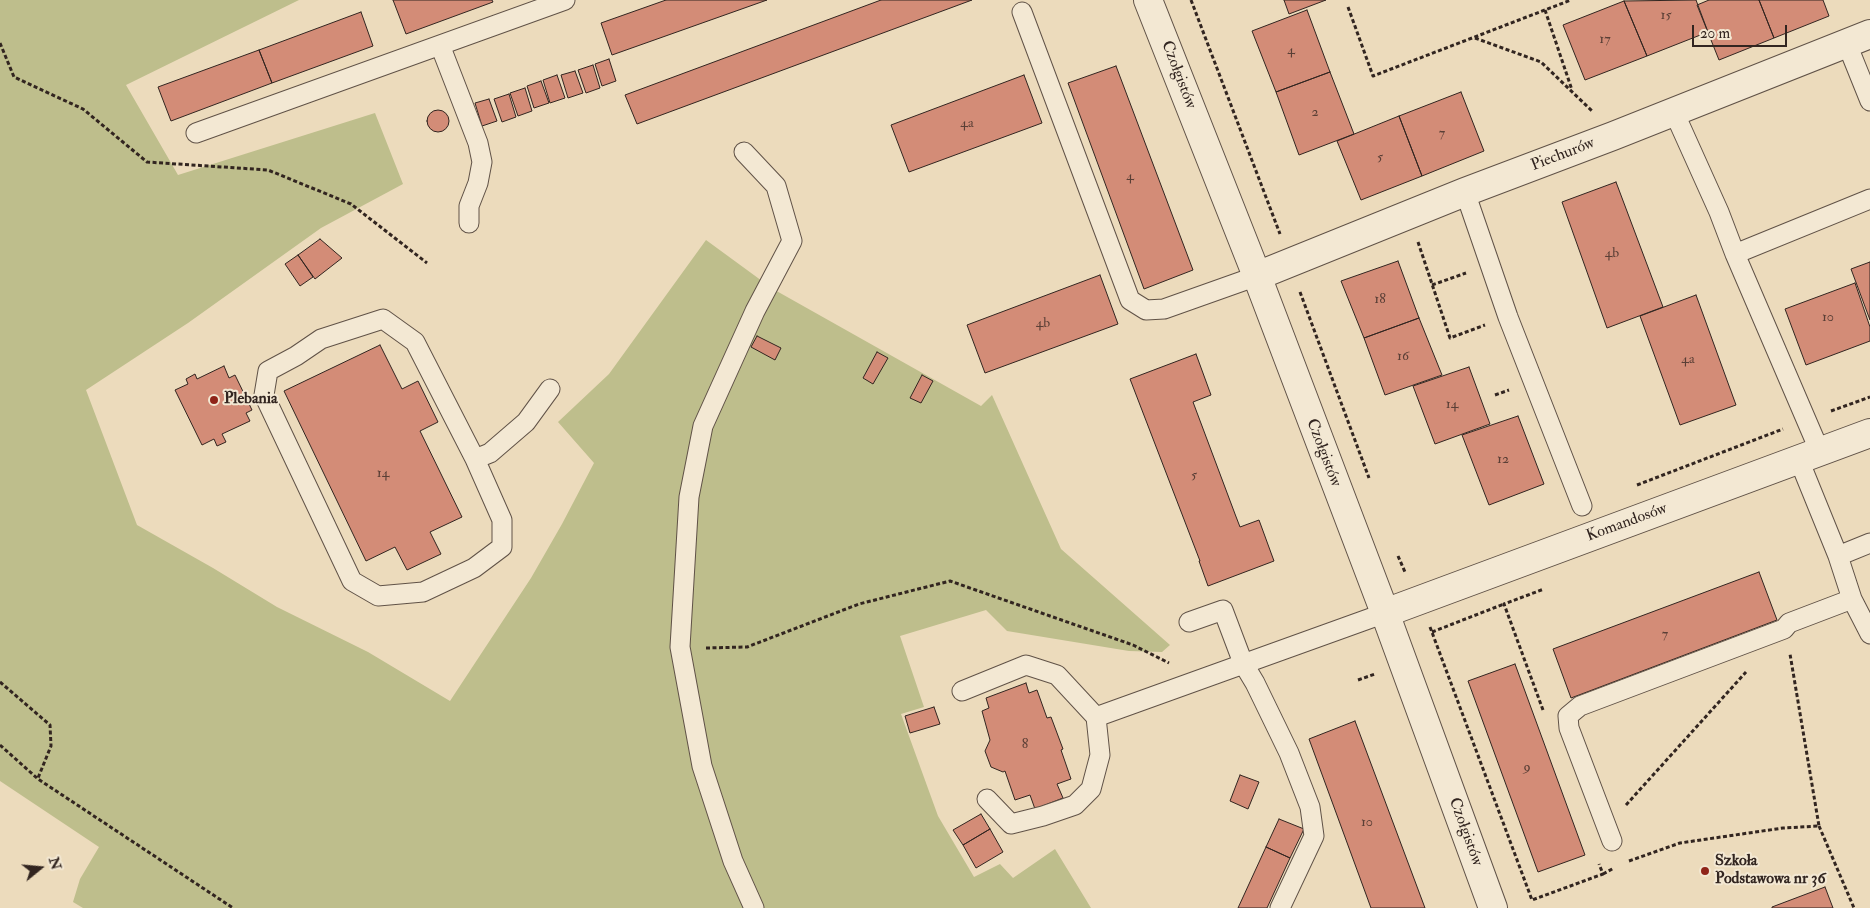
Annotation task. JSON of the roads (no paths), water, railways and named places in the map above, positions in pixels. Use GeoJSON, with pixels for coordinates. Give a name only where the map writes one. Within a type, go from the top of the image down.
{"type":"FeatureCollection","features":[{"type":"Feature","properties":{"kind":"street","name":"Czołgistów"},"geometry":{"type":"LineString","coordinates":[[1148,0],[1257,276],[1385,612],[1492,908]]}},
{"type":"Feature","properties":{"kind":"street","name":"Piechurów"},"geometry":{"type":"LineString","coordinates":[[1257,276],[1465,192],[1613,136],[1858,39]]}},
{"type":"Feature","properties":{"kind":"street","name":"Komandosów"},"geometry":{"type":"LineString","coordinates":[[1385,612],[1870,433]]}},
{"type":"Feature","properties":{"kind":"lane"},"geometry":{"type":"LineString","coordinates":[[196,133],[565,0]]}},
{"type":"Feature","properties":{"kind":"lane"},"geometry":{"type":"LineString","coordinates":[[1022,12],[1130,300],[1146,310],[1164,309],[1257,276]]}},
{"type":"Feature","properties":{"kind":"lane"},"geometry":{"type":"LineString","coordinates":[[1858,39],[1870,101]]}},
{"type":"Feature","properties":{"kind":"lane"},"geometry":{"type":"LineString","coordinates":[[440,45],[478,143],[482,162],[478,184],[469,206],[469,223]]}},
{"type":"Feature","properties":{"kind":"lane"},"geometry":{"type":"LineString","coordinates":[[1674,112],[1719,212],[1735,254],[1807,420],[1810,456],[1838,556],[1852,599],[1870,634]]}},
{"type":"Feature","properties":{"kind":"lane"},"geometry":{"type":"LineString","coordinates":[[744,152],[776,186],[792,240],[755,311],[702,426],[688,497],[680,647],[702,766],[733,860],[754,908]]}},
{"type":"Feature","properties":{"kind":"lane"},"geometry":{"type":"LineString","coordinates":[[1465,192],[1508,317],[1582,506]]}},
{"type":"Feature","properties":{"kind":"lane"},"geometry":{"type":"LineString","coordinates":[[1735,254],[1870,199]]}},
{"type":"Feature","properties":{"kind":"lane"},"geometry":{"type":"LineString","coordinates":[[383,319],[415,342],[475,459],[502,520],[502,547],[474,568],[423,592],[378,596],[352,581],[264,395],[268,372],[321,339],[383,319]]}},
{"type":"Feature","properties":{"kind":"lane"},"geometry":{"type":"LineString","coordinates":[[475,459],[490,453],[526,422],[550,389]]}},
{"type":"Feature","properties":{"kind":"lane"},"geometry":{"type":"LineString","coordinates":[[1838,556],[1870,543]]}},
{"type":"Feature","properties":{"kind":"lane"},"geometry":{"type":"LineString","coordinates":[[1612,841],[1569,728],[1568,716],[1580,706],[1784,629],[1789,623],[1852,599]]}},
{"type":"Feature","properties":{"kind":"lane"},"geometry":{"type":"LineString","coordinates":[[1189,622],[1223,610],[1243,663],[1256,683],[1289,753],[1310,807],[1314,836],[1280,908]]}},
{"type":"Feature","properties":{"kind":"lane"},"geometry":{"type":"LineString","coordinates":[[1096,718],[1385,612]]}},
{"type":"Feature","properties":{"kind":"lane"},"geometry":{"type":"LineString","coordinates":[[962,691],[1026,665],[1057,675],[1096,718],[1100,755],[1091,789],[1075,805],[1011,824],[987,799]]}},
{"type":"Feature","properties":{"kind":"place","name":"Plebania"},"geometry":{"type":"Point","coordinates":[214,400]}},
{"type":"Feature","properties":{"kind":"place","name":"Szkoła Podstawowa nr 36"},"geometry":{"type":"Point","coordinates":[1705,871]}}]}
